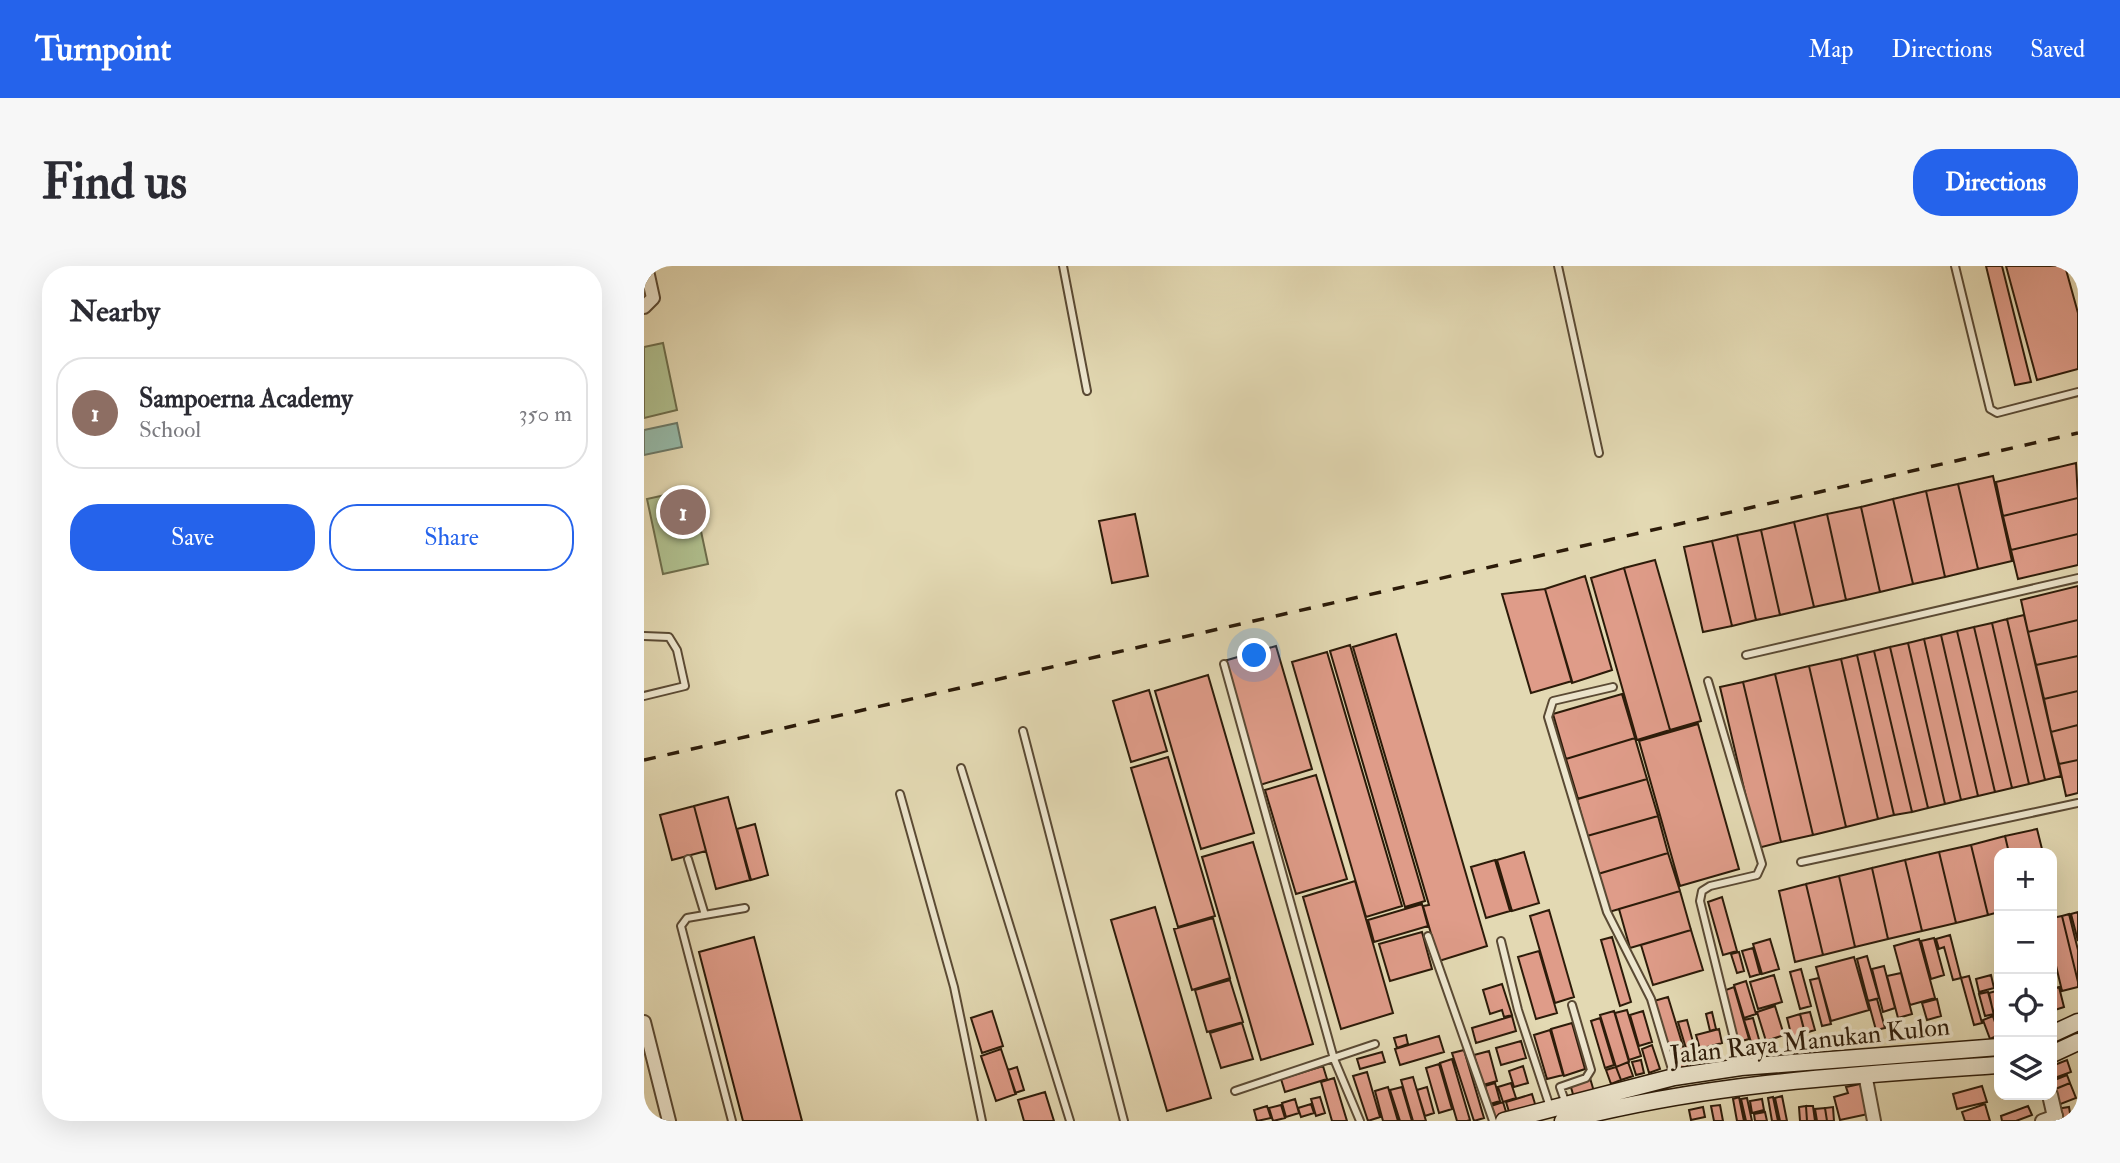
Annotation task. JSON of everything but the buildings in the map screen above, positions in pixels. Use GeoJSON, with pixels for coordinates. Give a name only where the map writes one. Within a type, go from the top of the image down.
{"type":"FeatureCollection","features":[{"type":"Feature","properties":{"kind":"main road"},"geometry":{"type":"LineString","coordinates":[[2057,1032],[2078,1023]]}},
{"type":"Feature","properties":{"kind":"main road"},"geometry":{"type":"LineString","coordinates":[[2057,1052],[2078,1042]]}},
{"type":"Feature","properties":{"kind":"main road","name":"Jalan Raya Manukan Kulon"},"geometry":{"type":"LineString","coordinates":[[1504,1121],[1674,1077],[1741,1067],[1994,1047]]}},
{"type":"Feature","properties":{"kind":"main road","name":"Jalan Raya Manukan Kulon"},"geometry":{"type":"LineString","coordinates":[[1563,1121],[1705,1090],[1865,1074],[1994,1065]]}},
{"type":"Feature","properties":{"kind":"street"},"geometry":{"type":"LineString","coordinates":[[644,307],[653,298],[646,266]]}},
{"type":"Feature","properties":{"kind":"street"},"geometry":{"type":"LineString","coordinates":[[644,1022],[669,1121]]}},
{"type":"Feature","properties":{"kind":"street"},"geometry":{"type":"LineString","coordinates":[[1865,1074],[1874,1121]]}},
{"type":"Feature","properties":{"kind":"street"},"geometry":{"type":"LineString","coordinates":[[2050,1100],[2051,1119]]}},
{"type":"Feature","properties":{"kind":"street"},"geometry":{"type":"LineString","coordinates":[[644,1116],[645,1121]]}},
{"type":"Feature","properties":{"kind":"lane"},"geometry":{"type":"LineString","coordinates":[[1063,266],[1087,390]]}},
{"type":"Feature","properties":{"kind":"lane"},"geometry":{"type":"LineString","coordinates":[[1558,266],[1599,453]]}},
{"type":"Feature","properties":{"kind":"lane"},"geometry":{"type":"LineString","coordinates":[[1955,266],[1990,408],[1997,413],[2078,392]]}},
{"type":"Feature","properties":{"kind":"lane"},"geometry":{"type":"LineString","coordinates":[[2076,266],[2078,275]]}},
{"type":"Feature","properties":{"kind":"lane"},"geometry":{"type":"LineString","coordinates":[[1746,655],[2078,578]]}},
{"type":"Feature","properties":{"kind":"lane"},"geometry":{"type":"LineString","coordinates":[[644,636],[669,637],[677,650],[685,686],[644,696]]}},
{"type":"Feature","properties":{"kind":"lane"},"geometry":{"type":"LineString","coordinates":[[1224,664],[1334,1059],[1360,1121]]}},
{"type":"Feature","properties":{"kind":"lane"},"geometry":{"type":"LineString","coordinates":[[1708,681],[1762,864],[1757,875],[1710,886],[1702,891],[1700,901],[1741,1067]]}},
{"type":"Feature","properties":{"kind":"lane"},"geometry":{"type":"LineString","coordinates":[[1613,687],[1553,701],[1548,717],[1608,912],[1651,999],[1674,1077]]}},
{"type":"Feature","properties":{"kind":"lane"},"geometry":{"type":"LineString","coordinates":[[1023,731],[1124,1121]]}},
{"type":"Feature","properties":{"kind":"lane"},"geometry":{"type":"LineString","coordinates":[[961,768],[1070,1121]]}},
{"type":"Feature","properties":{"kind":"lane"},"geometry":{"type":"LineString","coordinates":[[900,794],[954,988],[982,1121]]}},
{"type":"Feature","properties":{"kind":"lane"},"geometry":{"type":"LineString","coordinates":[[1801,862],[2078,803]]}},
{"type":"Feature","properties":{"kind":"lane"},"geometry":{"type":"LineString","coordinates":[[688,859],[705,915]]}},
{"type":"Feature","properties":{"kind":"lane"},"geometry":{"type":"LineString","coordinates":[[733,1121],[681,926],[687,919],[744,908]]}},
{"type":"Feature","properties":{"kind":"lane"},"geometry":{"type":"LineString","coordinates":[[1428,936],[1493,1121]]}},
{"type":"Feature","properties":{"kind":"lane"},"geometry":{"type":"LineString","coordinates":[[1501,942],[1518,1010],[1558,1106]]}},
{"type":"Feature","properties":{"kind":"lane"},"geometry":{"type":"LineString","coordinates":[[1558,1106],[1560,1087],[1586,1078],[1591,1070],[1572,1005]]}},
{"type":"Feature","properties":{"kind":"lane"},"geometry":{"type":"LineString","coordinates":[[1235,1091],[1375,1044]]}},
{"type":"Feature","properties":{"kind":"shaded area"},"geometry":{"type":"Polygon","coordinates":[[[663,343],[677,410],[644,418],[644,347],[663,343]]]}},
{"type":"Feature","properties":{"kind":"shaded area"},"geometry":{"type":"Polygon","coordinates":[[[677,423],[682,447],[644,455],[644,430],[677,423]]]}},
{"type":"Feature","properties":{"kind":"shaded area"},"geometry":{"type":"Polygon","coordinates":[[[692,489],[708,564],[663,574],[647,499],[692,489]]]}},
{"type":"Feature","properties":{"kind":"railway"},"geometry":{"type":"LineString","coordinates":[[644,760],[2078,433]]}},
{"type":"Feature","properties":{"kind":"place","name":"Sampoerna Academy"},"geometry":{"type":"Point","coordinates":[683,512]}}]}
